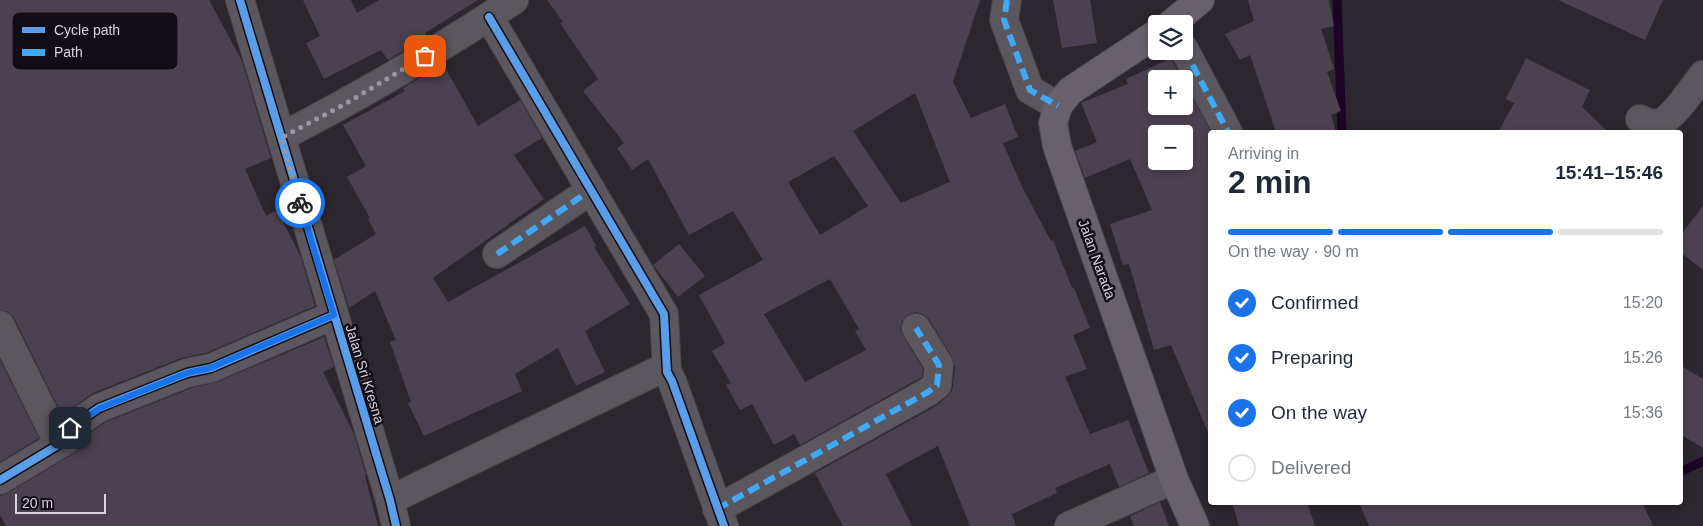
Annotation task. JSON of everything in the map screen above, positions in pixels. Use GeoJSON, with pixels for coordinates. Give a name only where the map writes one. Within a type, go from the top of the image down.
{"type":"FeatureCollection","features":[{"type":"Feature","properties":{"kind":"main road"},"geometry":{"type":"LineString","coordinates":[[1182,15],[1200,0]]}},
{"type":"Feature","properties":{"kind":"main road"},"geometry":{"type":"LineString","coordinates":[[1058,106],[1070,90],[1148,39]]}},
{"type":"Feature","properties":{"kind":"main road","name":"Jalan Narada"},"geometry":{"type":"LineString","coordinates":[[1058,106],[1053,123],[1057,146],[1174,479],[1195,526]]}},
{"type":"Feature","properties":{"kind":"street","name":"Jalan Sri Kresna"},"geometry":{"type":"LineString","coordinates":[[240,0],[390,500],[396,526]]}},
{"type":"Feature","properties":{"kind":"street"},"geometry":{"type":"LineString","coordinates":[[281,138],[345,104],[514,0]]}},
{"type":"Feature","properties":{"kind":"street"},"geometry":{"type":"LineString","coordinates":[[1007,0],[1004,20],[1030,90],[1058,106]]}},
{"type":"Feature","properties":{"kind":"street"},"geometry":{"type":"LineString","coordinates":[[489,17],[664,314],[667,372],[672,381],[721,518],[937,385],[939,365],[916,328]]}},
{"type":"Feature","properties":{"kind":"street"},"geometry":{"type":"LineString","coordinates":[[1190,60],[1227,130]]}},
{"type":"Feature","properties":{"kind":"street"},"geometry":{"type":"LineString","coordinates":[[1640,119],[1655,124],[1665,120],[1675,111],[1703,75]]}},
{"type":"Feature","properties":{"kind":"street"},"geometry":{"type":"LineString","coordinates":[[496,254],[591,190]]}},
{"type":"Feature","properties":{"kind":"street"},"geometry":{"type":"LineString","coordinates":[[0,480],[68,439],[70,428],[100,408],[187,373],[210,368],[334,315]]}},
{"type":"Feature","properties":{"kind":"street"},"geometry":{"type":"LineString","coordinates":[[0,325],[59,444]]}},
{"type":"Feature","properties":{"kind":"street"},"geometry":{"type":"LineString","coordinates":[[390,500],[657,371],[667,372]]}},
{"type":"Feature","properties":{"kind":"street"},"geometry":{"type":"LineString","coordinates":[[1069,526],[1174,479]]}},
{"type":"Feature","properties":{"kind":"building"},"geometry":{"type":"Polygon","coordinates":[[[0,0],[209,0],[242,61],[271,158],[245,169],[266,216],[277,210],[301,257],[315,306],[206,353],[181,358],[93,393],[62,415],[14,318],[8,312],[0,310],[0,0]]]}},
{"type":"Feature","properties":{"kind":"building"},"geometry":{"type":"Polygon","coordinates":[[[303,0],[351,0],[357,13],[379,0],[478,0],[425,33],[427,37],[388,60],[381,50],[324,79],[306,43],[320,36],[303,0]]]}},
{"type":"Feature","properties":{"kind":"building"},"geometry":{"type":"Polygon","coordinates":[[[547,0],[980,0],[953,82],[971,118],[1005,104],[1018,137],[1003,143],[1022,187],[1051,241],[1053,240],[1090,328],[1073,335],[1087,369],[1065,377],[1090,434],[1128,420],[1149,473],[1119,487],[1110,464],[1055,488],[1057,493],[1012,514],[1016,526],[970,526],[938,446],[886,474],[912,526],[843,526],[815,473],[936,406],[947,397],[953,387],[955,367],[952,357],[929,319],[923,314],[915,312],[908,315],[902,321],[900,329],[923,369],[922,377],[800,445],[794,434],[774,445],[752,404],[740,410],[726,385],[731,383],[712,351],[725,343],[699,295],[763,260],[733,211],[689,235],[648,159],[632,170],[617,148],[624,143],[583,91],[598,79],[560,23],[563,22],[547,0]],[[915,93],[853,131],[901,203],[950,182],[915,93]],[[834,156],[788,182],[820,235],[868,206],[834,156]],[[830,279],[764,314],[805,382],[866,350],[855,331],[859,329],[830,279]]]}},
{"type":"Feature","properties":{"kind":"building"},"geometry":{"type":"Polygon","coordinates":[[[1053,0],[1090,0],[1097,43],[1062,48],[1053,0]]]}},
{"type":"Feature","properties":{"kind":"building"},"geometry":{"type":"Polygon","coordinates":[[[1248,0],[1329,0],[1334,26],[1321,29],[1334,69],[1327,72],[1341,111],[1331,115],[1335,130],[1275,130],[1250,55],[1240,60],[1225,34],[1254,21],[1248,0]]]}},
{"type":"Feature","properties":{"kind":"building"},"geometry":{"type":"Polygon","coordinates":[[[1558,0],[1663,0],[1645,40],[1558,0]]]}},
{"type":"Feature","properties":{"kind":"building"},"geometry":{"type":"Polygon","coordinates":[[[1526,58],[1590,90],[1582,107],[1606,130],[1499,130],[1514,103],[1506,99],[1526,58]]]}},
{"type":"Feature","properties":{"kind":"building"},"geometry":{"type":"Polygon","coordinates":[[[1167,60],[1172,60],[1177,70],[1148,70],[1148,115],[1193,115],[1193,99],[1210,130],[1208,130],[1208,432],[1171,345],[1154,350],[1129,264],[1123,265],[1110,224],[1152,210],[1130,159],[1085,178],[1075,151],[1097,142],[1081,103],[1128,84],[1126,79],[1167,60]]]}},
{"type":"Feature","properties":{"kind":"building"},"geometry":{"type":"Polygon","coordinates":[[[443,64],[478,126],[520,100],[542,138],[514,155],[544,199],[433,278],[448,302],[585,226],[596,246],[594,247],[630,304],[585,331],[605,372],[576,386],[558,348],[515,374],[522,391],[424,436],[408,403],[411,402],[390,342],[396,340],[375,291],[349,308],[334,260],[376,234],[368,219],[370,218],[347,177],[366,166],[343,125],[405,91],[403,88],[443,64]]]}},
{"type":"Feature","properties":{"kind":"building"},"geometry":{"type":"Polygon","coordinates":[[[1703,206],[1703,270],[1683,254],[1683,232],[1703,206]]]}},
{"type":"Feature","properties":{"kind":"building"},"geometry":{"type":"Polygon","coordinates":[[[679,244],[705,276],[678,297],[653,265],[679,244]]]}},
{"type":"Feature","properties":{"kind":"building"},"geometry":{"type":"Polygon","coordinates":[[[324,337],[334,367],[323,372],[354,434],[378,526],[6,526],[0,515],[0,496],[76,452],[81,448],[84,437],[106,422],[192,388],[217,382],[324,337]]]}},
{"type":"Feature","properties":{"kind":"building"},"geometry":{"type":"Polygon","coordinates":[[[0,360],[39,438],[0,462],[0,360]]]}},
{"type":"Feature","properties":{"kind":"building"},"geometry":{"type":"Polygon","coordinates":[[[1683,367],[1703,379],[1703,448],[1683,436],[1683,367]]]}},
{"type":"Feature","properties":{"kind":"building"},"geometry":{"type":"Polygon","coordinates":[[[1160,502],[1169,526],[1134,526],[1130,516],[1160,502]]]}},
{"type":"Feature","properties":{"kind":"building"},"geometry":{"type":"Polygon","coordinates":[[[1233,505],[1308,505],[1315,526],[1239,526],[1233,505]]]}},
{"type":"Feature","properties":{"kind":"building"},"geometry":{"type":"Polygon","coordinates":[[[1360,505],[1643,505],[1653,526],[1369,526],[1360,505]]]}},
{"type":"Feature","properties":{"kind":"waterway"},"geometry":{"type":"LineString","coordinates":[[1337,0],[1342,130]]}},
{"type":"Feature","properties":{"kind":"waterway"},"geometry":{"type":"LineString","coordinates":[[1683,471],[1703,461]]}},
{"type":"Feature","properties":{"kind":"marked path"},"geometry":{"type":"LineString","coordinates":[[1007,0],[1004,20],[1030,90],[1058,106]]}},
{"type":"Feature","properties":{"kind":"marked path"},"geometry":{"type":"LineString","coordinates":[[1190,60],[1227,130]]}},
{"type":"Feature","properties":{"kind":"marked path"},"geometry":{"type":"LineString","coordinates":[[497,254],[591,190]]}},
{"type":"Feature","properties":{"kind":"marked path"},"geometry":{"type":"LineString","coordinates":[[717,509],[928,392],[937,385],[939,365],[916,328]]}},
{"type":"Feature","properties":{"kind":"cycle path"},"geometry":{"type":"LineString","coordinates":[[240,0],[390,500],[396,526]]}},
{"type":"Feature","properties":{"kind":"cycle path"},"geometry":{"type":"LineString","coordinates":[[489,17],[664,314],[667,372],[672,381],[724,526]]}},
{"type":"Feature","properties":{"kind":"cycle path"},"geometry":{"type":"LineString","coordinates":[[0,480],[68,439],[70,428],[99,408],[187,373],[211,368],[334,315]]}},
{"type":"Feature","properties":{"kind":"way so far"},"geometry":{"type":"LineString","coordinates":[[300,203],[281,138],[345,104],[425,56]]}},
{"type":"Feature","properties":{"kind":"route"},"geometry":{"type":"LineString","coordinates":[[70,428],[100,408],[187,373],[210,368],[334,315],[300,203]]}}]}
